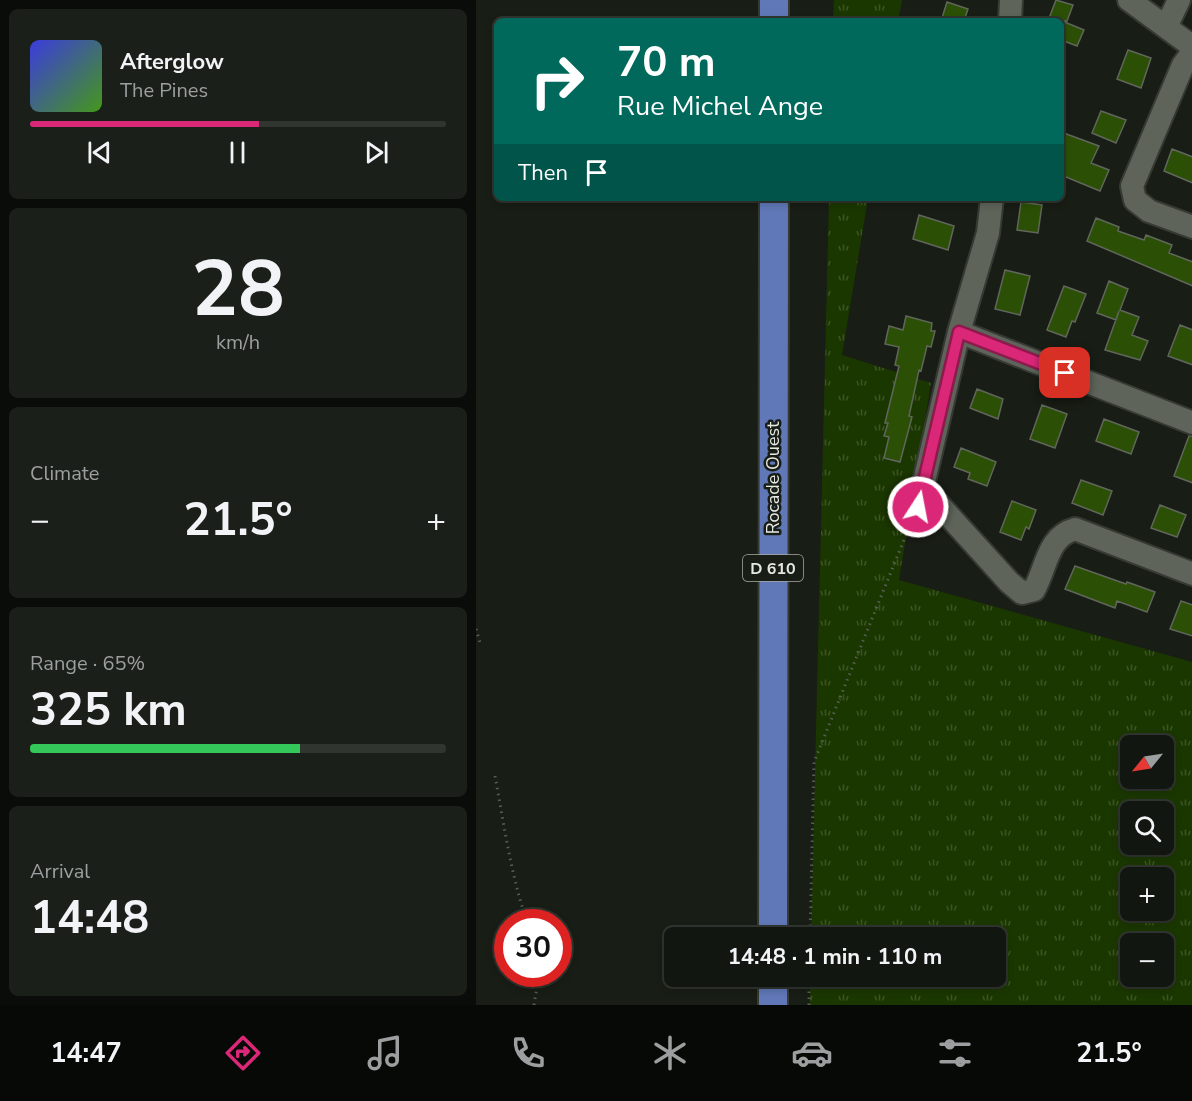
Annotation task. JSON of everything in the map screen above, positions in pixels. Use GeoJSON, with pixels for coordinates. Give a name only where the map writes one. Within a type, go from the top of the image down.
{"type":"FeatureCollection","features":[{"type":"Feature","properties":{"kind":"main road"},"geometry":{"type":"LineString","coordinates":[[774,0],[774,18]]}},
{"type":"Feature","properties":{"kind":"main road","name":"Rocade Ouest"},"geometry":{"type":"LineString","coordinates":[[773,927],[774,201]]}},
{"type":"Feature","properties":{"kind":"main road"},"geometry":{"type":"LineString","coordinates":[[773,987],[773,1005]]}},
{"type":"Feature","properties":{"kind":"street"},"geometry":{"type":"LineString","coordinates":[[1166,27],[1179,0]]}},
{"type":"Feature","properties":{"kind":"street"},"geometry":{"type":"LineString","coordinates":[[1139,3],[1193,47]]}},
{"type":"Feature","properties":{"kind":"street"},"geometry":{"type":"LineString","coordinates":[[1193,52],[1183,65],[1132,186],[1135,201],[1149,211],[1193,227]]}},
{"type":"Feature","properties":{"kind":"street"},"geometry":{"type":"LineString","coordinates":[[992,201],[988,233],[959,332],[917,505],[1022,593],[1034,590],[1055,541],[1064,532],[1076,529],[1193,574]]}},
{"type":"Feature","properties":{"kind":"street"},"geometry":{"type":"LineString","coordinates":[[959,332],[1193,423]]}},
{"type":"Feature","properties":{"kind":"path"},"geometry":{"type":"LineString","coordinates":[[810,927],[814,762],[917,505]]}},
{"type":"Feature","properties":{"kind":"path"},"geometry":{"type":"LineString","coordinates":[[476,629],[481,646]]}},
{"type":"Feature","properties":{"kind":"path"},"geometry":{"type":"LineString","coordinates":[[495,776],[509,854],[523,909]]}},
{"type":"Feature","properties":{"kind":"path"},"geometry":{"type":"LineString","coordinates":[[534,1005],[537,987]]}},
{"type":"Feature","properties":{"kind":"path"},"geometry":{"type":"LineString","coordinates":[[809,987],[809,1005]]}},
{"type":"Feature","properties":{"kind":"green space"},"geometry":{"type":"Polygon","coordinates":[[[834,0],[902,0],[899,18],[833,18],[834,0]]]}},
{"type":"Feature","properties":{"kind":"green space"},"geometry":{"type":"Polygon","coordinates":[[[829,201],[868,201],[842,355],[931,383],[899,580],[1192,662],[1192,1005],[810,1005],[810,987],[1006,987],[1006,927],[811,927],[829,201]]]}},
{"type":"Feature","properties":{"kind":"building"},"geometry":{"type":"Polygon","coordinates":[[[1056,0],[1073,5],[1067,21],[1064,21],[1064,18],[1049,18],[1056,0]]]}},
{"type":"Feature","properties":{"kind":"building"},"geometry":{"type":"Polygon","coordinates":[[[947,2],[968,9],[965,18],[942,18],[947,2]]]}},
{"type":"Feature","properties":{"kind":"building"},"geometry":{"type":"Polygon","coordinates":[[[1064,22],[1084,30],[1077,46],[1064,41],[1064,22]]]}},
{"type":"Feature","properties":{"kind":"building"},"geometry":{"type":"Polygon","coordinates":[[[1128,50],[1151,58],[1141,88],[1117,79],[1128,50]]]}},
{"type":"Feature","properties":{"kind":"building"},"geometry":{"type":"Polygon","coordinates":[[[1101,111],[1126,120],[1116,143],[1092,133],[1101,111]]]}},
{"type":"Feature","properties":{"kind":"building"},"geometry":{"type":"Polygon","coordinates":[[[1064,133],[1099,146],[1091,163],[1109,170],[1100,191],[1064,176],[1064,133]]]}},
{"type":"Feature","properties":{"kind":"building"},"geometry":{"type":"Polygon","coordinates":[[[1172,149],[1193,157],[1193,183],[1164,171],[1172,149]]]}},
{"type":"Feature","properties":{"kind":"building"},"geometry":{"type":"Polygon","coordinates":[[[1021,202],[1042,205],[1038,233],[1017,230],[1021,202]]]}},
{"type":"Feature","properties":{"kind":"building"},"geometry":{"type":"Polygon","coordinates":[[[919,215],[954,226],[948,250],[913,239],[919,215]]]}},
{"type":"Feature","properties":{"kind":"building"},"geometry":{"type":"Polygon","coordinates":[[[1096,218],[1119,227],[1118,231],[1144,240],[1146,235],[1172,245],[1169,253],[1193,262],[1193,286],[1087,241],[1096,218]]]}},
{"type":"Feature","properties":{"kind":"building"},"geometry":{"type":"Polygon","coordinates":[[[1005,270],[1030,276],[1020,315],[995,309],[1005,270]]]}},
{"type":"Feature","properties":{"kind":"building"},"geometry":{"type":"Polygon","coordinates":[[[1109,281],[1128,289],[1120,310],[1139,317],[1132,335],[1148,341],[1140,360],[1105,350],[1116,320],[1097,313],[1109,281]]]}},
{"type":"Feature","properties":{"kind":"building"},"geometry":{"type":"Polygon","coordinates":[[[1064,286],[1086,294],[1075,322],[1072,321],[1066,337],[1047,330],[1064,286]]]}},
{"type":"Feature","properties":{"kind":"building"},"geometry":{"type":"Polygon","coordinates":[[[906,316],[932,323],[931,331],[935,331],[931,347],[927,346],[921,371],[919,370],[909,416],[912,417],[900,462],[884,458],[889,437],[884,436],[888,423],[885,423],[899,366],[895,365],[899,347],[885,344],[889,326],[903,330],[906,316]]]}},
{"type":"Feature","properties":{"kind":"building"},"geometry":{"type":"Polygon","coordinates":[[[1180,325],[1193,330],[1193,365],[1168,356],[1180,325]]]}},
{"type":"Feature","properties":{"kind":"building"},"geometry":{"type":"Polygon","coordinates":[[[977,389],[1003,399],[998,419],[970,408],[977,389]]]}},
{"type":"Feature","properties":{"kind":"building"},"geometry":{"type":"Polygon","coordinates":[[[1042,405],[1067,414],[1055,448],[1030,439],[1042,405]]]}},
{"type":"Feature","properties":{"kind":"building"},"geometry":{"type":"Polygon","coordinates":[[[1104,419],[1139,432],[1131,454],[1096,441],[1104,419]]]}},
{"type":"Feature","properties":{"kind":"building"},"geometry":{"type":"Polygon","coordinates":[[[1189,436],[1193,436],[1193,483],[1174,476],[1189,436]]]}},
{"type":"Feature","properties":{"kind":"building"},"geometry":{"type":"Polygon","coordinates":[[[961,448],[996,462],[987,486],[968,479],[970,473],[954,467],[961,448]]]}},
{"type":"Feature","properties":{"kind":"building"},"geometry":{"type":"Polygon","coordinates":[[[1081,480],[1112,491],[1103,515],[1072,503],[1081,480]]]}},
{"type":"Feature","properties":{"kind":"building"},"geometry":{"type":"Polygon","coordinates":[[[1012,501],[1036,510],[1029,529],[1026,527],[1021,540],[1000,532],[1012,501]]]}},
{"type":"Feature","properties":{"kind":"building"},"geometry":{"type":"Polygon","coordinates":[[[1160,505],[1186,515],[1177,537],[1151,528],[1160,505]]]}},
{"type":"Feature","properties":{"kind":"building"},"geometry":{"type":"Polygon","coordinates":[[[1075,566],[1155,592],[1147,612],[1117,601],[1115,608],[1065,589],[1075,566]]]}},
{"type":"Feature","properties":{"kind":"building"},"geometry":{"type":"Polygon","coordinates":[[[1181,601],[1193,605],[1193,636],[1170,629],[1181,601]]]}},
{"type":"Feature","properties":{"kind":"route"},"geometry":{"type":"LineString","coordinates":[[918,507],[959,332],[1065,373]]}}]}
